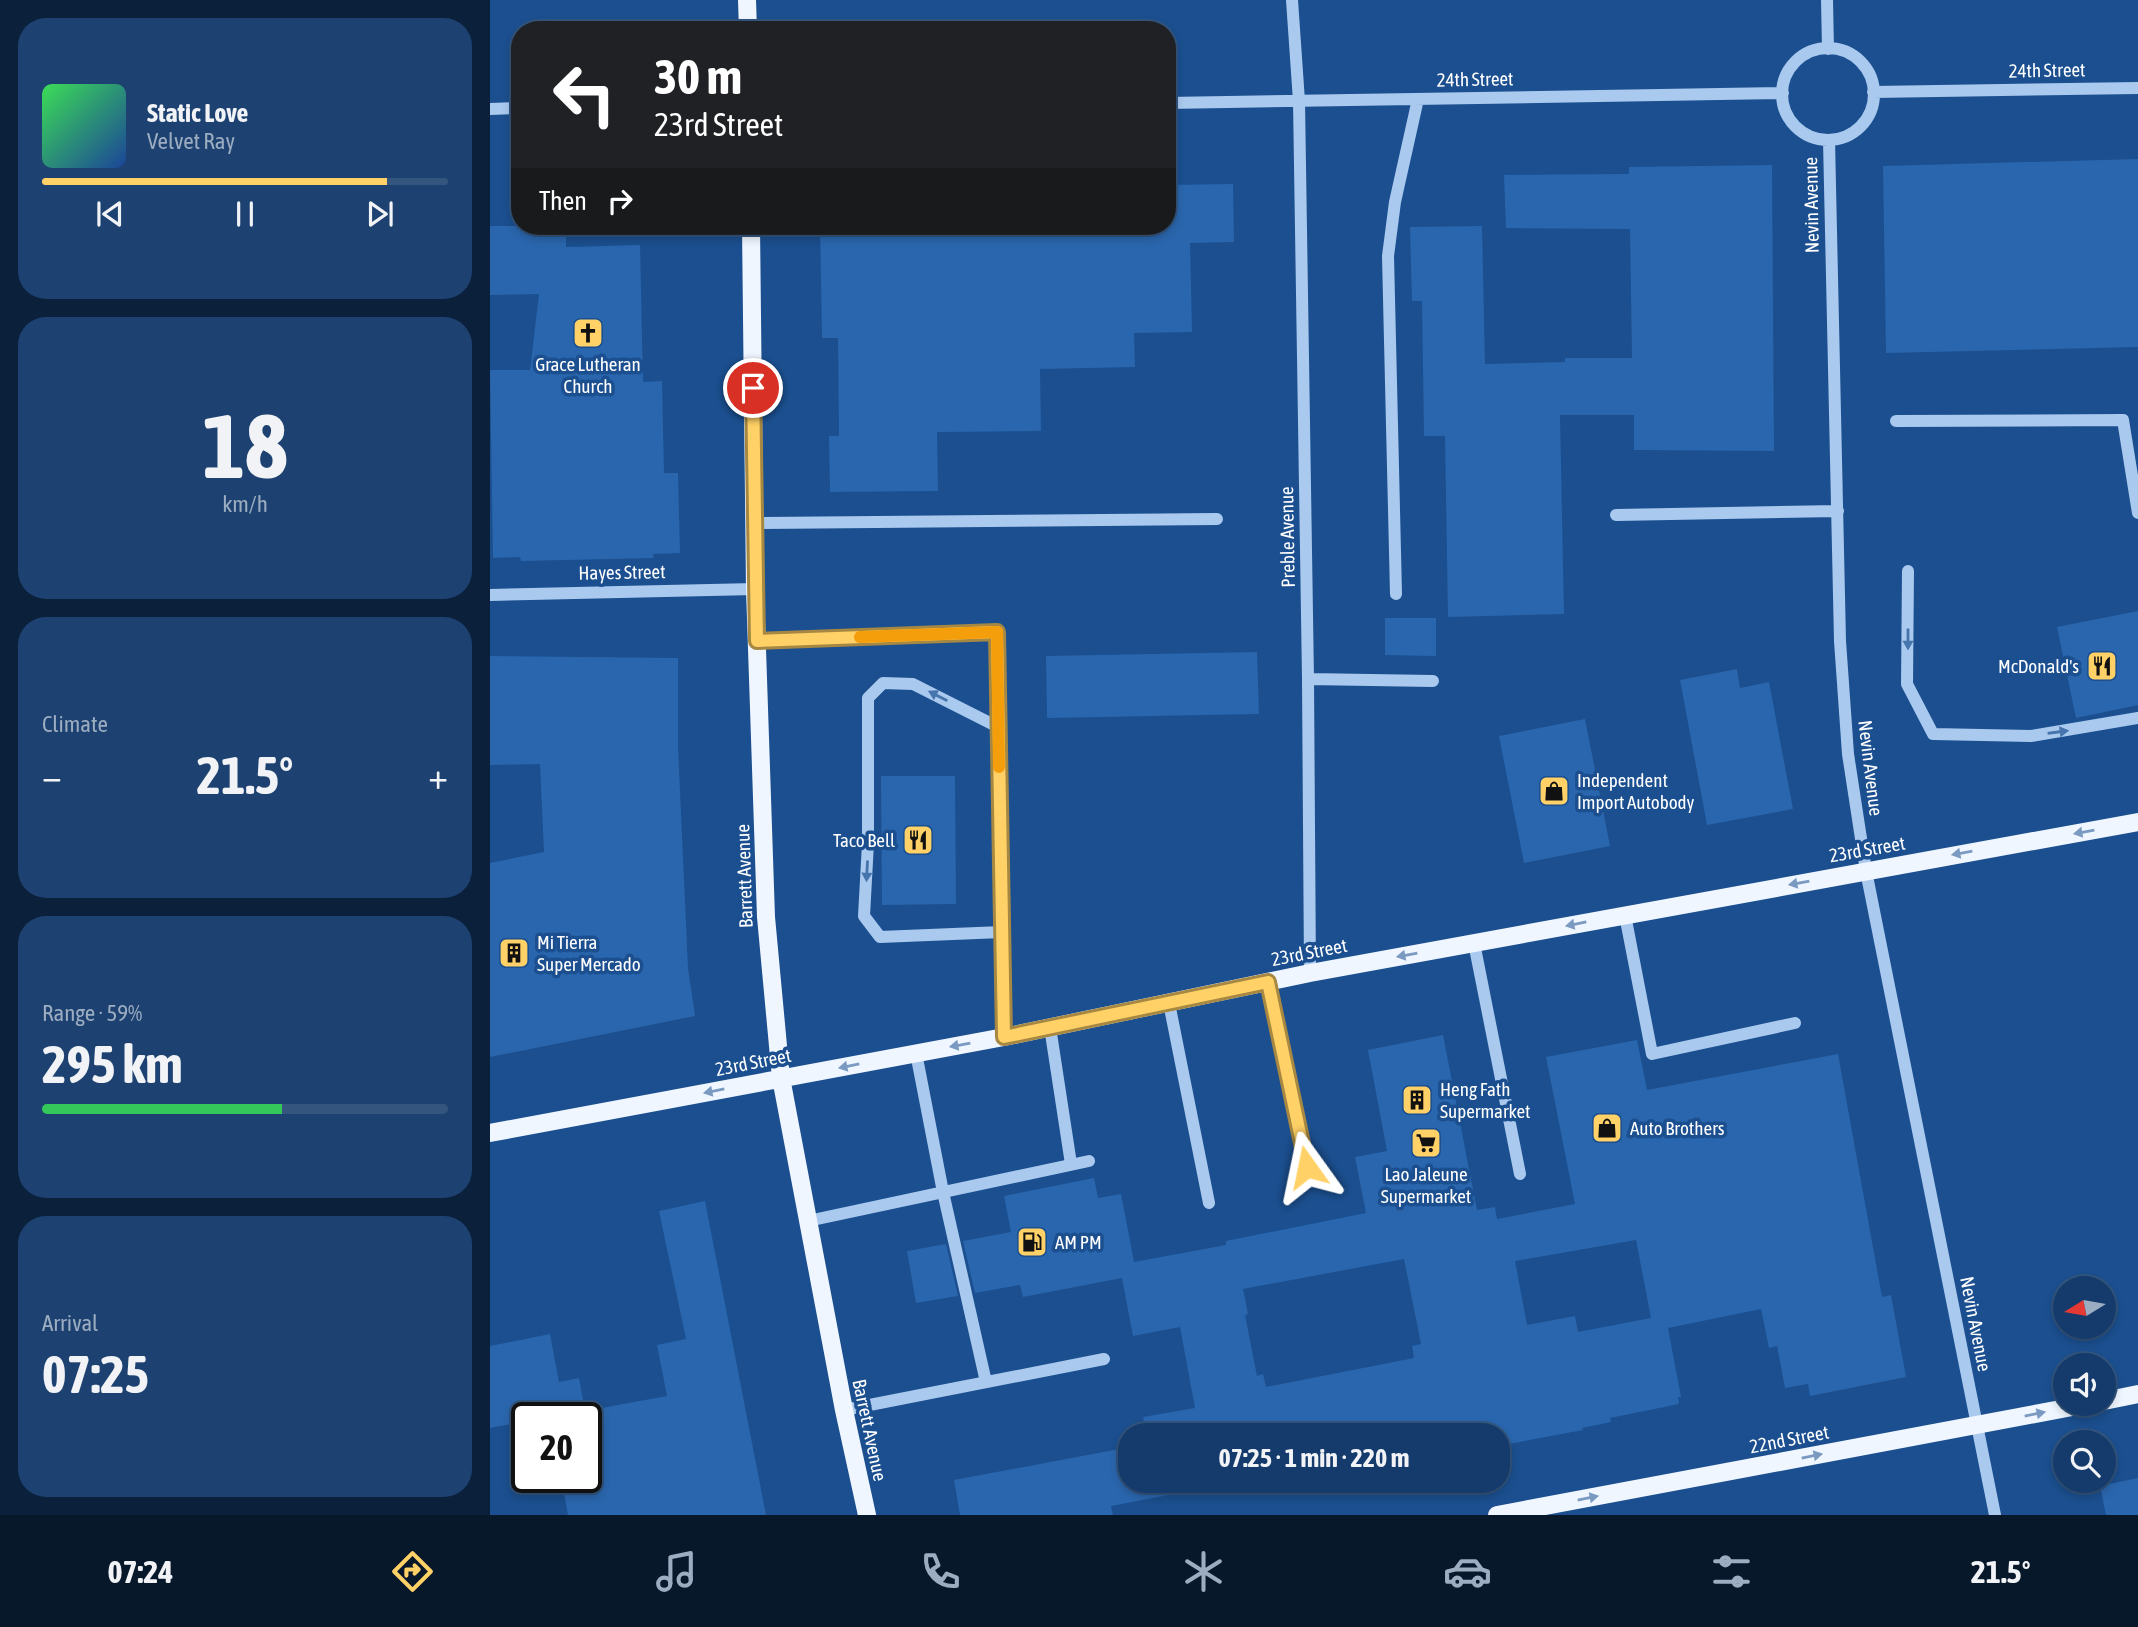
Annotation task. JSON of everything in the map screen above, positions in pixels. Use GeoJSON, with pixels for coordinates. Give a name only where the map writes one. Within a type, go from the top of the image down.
{"type":"FeatureCollection","features":[{"type":"Feature","properties":{"kind":"main road"},"geometry":{"type":"LineString","coordinates":[[747,0],[748,21]]}},
{"type":"Feature","properties":{"kind":"main road","name":"Barrett Avenue"},"geometry":{"type":"LineString","coordinates":[[751,235],[755,589],[766,917],[781,1078],[844,1410],[867,1515]]}},
{"type":"Feature","properties":{"kind":"main road","name":"23rd Street"},"geometry":{"type":"LineString","coordinates":[[490,1133],[1004,1037],[1310,973],[2138,822]]}},
{"type":"Feature","properties":{"kind":"main road"},"geometry":{"type":"LineString","coordinates":[[2116,1399],[2138,1394]]}},
{"type":"Feature","properties":{"kind":"main road","name":"22nd Street"},"geometry":{"type":"LineString","coordinates":[[1497,1515],[2053,1411]]}},
{"type":"Feature","properties":{"kind":"street","name":"Preble Avenue"},"geometry":{"type":"LineString","coordinates":[[1292,0],[1299,102],[1310,973]]}},
{"type":"Feature","properties":{"kind":"street"},"geometry":{"type":"LineString","coordinates":[[1827,0],[1828,49]]}},
{"type":"Feature","properties":{"kind":"street"},"geometry":{"type":"LineString","coordinates":[[1821,48],[1849,53],[1861,62],[1870,75],[1873,92],[1873,104],[1867,118],[1857,129],[1844,137],[1829,140],[1815,138],[1792,123],[1786,111],[1783,84],[1788,71],[1797,60],[1821,48]]}},
{"type":"Feature","properties":{"kind":"street","name":"24th Street"},"geometry":{"type":"LineString","coordinates":[[1873,92],[2138,88]]}},
{"type":"Feature","properties":{"kind":"street","name":"24th Street"},"geometry":{"type":"LineString","coordinates":[[1176,103],[1783,93]]}},
{"type":"Feature","properties":{"kind":"street"},"geometry":{"type":"LineString","coordinates":[[1396,594],[1388,256],[1395,202],[1418,99]]}},
{"type":"Feature","properties":{"kind":"street"},"geometry":{"type":"LineString","coordinates":[[490,109],[511,108]]}},
{"type":"Feature","properties":{"kind":"street","name":"Nevin Avenue"},"geometry":{"type":"LineString","coordinates":[[1829,140],[1840,640],[1848,754],[1866,871],[1994,1515]]}},
{"type":"Feature","properties":{"kind":"street"},"geometry":{"type":"LineString","coordinates":[[1896,421],[2123,419],[2138,513]]}},
{"type":"Feature","properties":{"kind":"street"},"geometry":{"type":"LineString","coordinates":[[1616,515],[1838,511]]}},
{"type":"Feature","properties":{"kind":"street"},"geometry":{"type":"LineString","coordinates":[[754,523],[1217,519]]}},
{"type":"Feature","properties":{"kind":"street"},"geometry":{"type":"LineString","coordinates":[[1908,570],[1907,684],[1933,734],[2031,736],[2138,718]]}},
{"type":"Feature","properties":{"kind":"street","name":"Hayes Street"},"geometry":{"type":"LineString","coordinates":[[490,595],[755,589]]}},
{"type":"Feature","properties":{"kind":"street"},"geometry":{"type":"LineString","coordinates":[[757,641],[997,632],[1004,1037]]}},
{"type":"Feature","properties":{"kind":"street"},"geometry":{"type":"LineString","coordinates":[[1308,679],[1433,681]]}},
{"type":"Feature","properties":{"kind":"street"},"geometry":{"type":"LineString","coordinates":[[998,727],[913,684],[883,683],[868,698],[868,843],[864,916],[880,937],[1003,932]]}},
{"type":"Feature","properties":{"kind":"street"},"geometry":{"type":"LineString","coordinates":[[1625,915],[1652,1054],[1795,1023]]}},
{"type":"Feature","properties":{"kind":"street"},"geometry":{"type":"LineString","coordinates":[[1474,943],[1520,1174]]}},
{"type":"Feature","properties":{"kind":"street"},"geometry":{"type":"LineString","coordinates":[[1268,982],[1307,1167]]}},
{"type":"Feature","properties":{"kind":"street"},"geometry":{"type":"LineString","coordinates":[[1169,1003],[1209,1203]]}},
{"type":"Feature","properties":{"kind":"street"},"geometry":{"type":"LineString","coordinates":[[1050,1027],[1071,1164]]}},
{"type":"Feature","properties":{"kind":"street"},"geometry":{"type":"LineString","coordinates":[[916,1053],[943,1192],[986,1382]]}},
{"type":"Feature","properties":{"kind":"street"},"geometry":{"type":"LineString","coordinates":[[808,1221],[1089,1161]]}},
{"type":"Feature","properties":{"kind":"street"},"geometry":{"type":"LineString","coordinates":[[844,1410],[1104,1359]]}},
{"type":"Feature","properties":{"kind":"building"},"geometry":{"type":"Polygon","coordinates":[[[2138,159],[2138,347],[1886,353],[1883,166],[2138,159]]]}},
{"type":"Feature","properties":{"kind":"building"},"geometry":{"type":"Polygon","coordinates":[[[1772,165],[1774,451],[1634,450],[1634,415],[1560,415],[1564,614],[1448,617],[1445,436],[1424,436],[1422,301],[1412,301],[1410,227],[1482,226],[1485,364],[1565,362],[1565,358],[1632,358],[1630,229],[1506,228],[1504,175],[1629,174],[1629,167],[1772,165]]]}},
{"type":"Feature","properties":{"kind":"building"},"geometry":{"type":"Polygon","coordinates":[[[1233,184],[1234,242],[1190,243],[1192,332],[1134,333],[1135,367],[1040,369],[1041,431],[937,432],[938,491],[830,492],[829,436],[839,436],[838,338],[822,338],[820,235],[1176,235],[1176,185],[1233,184]]]}},
{"type":"Feature","properties":{"kind":"building","name":"Grace Lutheran Church"},"geometry":{"type":"Polygon","coordinates":[[[490,226],[511,226],[511,235],[566,235],[566,247],[640,245],[643,382],[662,381],[664,473],[678,473],[680,553],[653,554],[654,558],[521,561],[520,557],[493,558],[490,370],[530,370],[539,294],[490,295],[490,226]]]}},
{"type":"Feature","properties":{"kind":"building","name":"McDonald's"},"geometry":{"type":"Polygon","coordinates":[[[2138,611],[2138,705],[2076,718],[2057,627],[2138,611]]]}},
{"type":"Feature","properties":{"kind":"building"},"geometry":{"type":"Polygon","coordinates":[[[1385,618],[1436,618],[1436,656],[1385,655],[1385,618]]]}},
{"type":"Feature","properties":{"kind":"building"},"geometry":{"type":"Polygon","coordinates":[[[1257,652],[1259,714],[1047,718],[1046,656],[1257,652]]]}},
{"type":"Feature","properties":{"kind":"building"},"geometry":{"type":"Polygon","coordinates":[[[490,656],[678,658],[678,747],[688,968],[695,1016],[490,1057],[490,863],[544,852],[540,764],[490,765],[490,656]]]}},
{"type":"Feature","properties":{"kind":"building"},"geometry":{"type":"Polygon","coordinates":[[[1737,669],[1740,688],[1769,682],[1793,809],[1707,825],[1680,680],[1737,669]]]}},
{"type":"Feature","properties":{"kind":"building","name":"Independent Import Autobody"},"geometry":{"type":"Polygon","coordinates":[[[1585,719],[1610,846],[1524,863],[1499,736],[1585,719]]]}},
{"type":"Feature","properties":{"kind":"building","name":"Taco Bell"},"geometry":{"type":"Polygon","coordinates":[[[881,776],[955,776],[956,904],[882,905],[881,776]]]}},
{"type":"Feature","properties":{"kind":"building"},"geometry":{"type":"Polygon","coordinates":[[[1443,1035],[1477,1210],[1495,1207],[1497,1219],[1575,1204],[1546,1057],[1637,1040],[1647,1090],[1838,1054],[1882,1297],[1891,1295],[1906,1377],[1810,1396],[1808,1384],[1785,1388],[1777,1346],[1769,1348],[1761,1309],[1668,1328],[1681,1397],[1678,1397],[1679,1404],[1610,1418],[1611,1422],[1582,1428],[1583,1430],[1510,1444],[1510,1423],[1144,1423],[1143,1417],[1195,1408],[1180,1327],[1133,1336],[1122,1278],[1023,1297],[1020,1285],[975,1293],[963,1241],[1011,1232],[1004,1196],[1094,1178],[1098,1198],[1121,1194],[1134,1262],[1226,1245],[1226,1241],[1366,1213],[1355,1157],[1387,1151],[1368,1050],[1443,1035]],[[1636,1240],[1515,1261],[1527,1325],[1575,1316],[1578,1332],[1651,1318],[1636,1240]],[[1404,1259],[1243,1289],[1248,1314],[1245,1315],[1257,1376],[1263,1374],[1266,1387],[1414,1358],[1412,1346],[1421,1344],[1404,1259]]]}},
{"type":"Feature","properties":{"kind":"building"},"geometry":{"type":"Polygon","coordinates":[[[705,1201],[766,1515],[568,1515],[564,1493],[602,1493],[602,1408],[667,1396],[657,1345],[686,1339],[659,1211],[705,1201]]]}},
{"type":"Feature","properties":{"kind":"building"},"geometry":{"type":"Polygon","coordinates":[[[946,1244],[958,1296],[916,1303],[907,1251],[946,1244]]]}},
{"type":"Feature","properties":{"kind":"building"},"geometry":{"type":"Polygon","coordinates":[[[550,1334],[559,1382],[579,1378],[583,1402],[511,1402],[511,1424],[490,1428],[490,1346],[550,1334]]]}},
{"type":"Feature","properties":{"kind":"building"},"geometry":{"type":"Polygon","coordinates":[[[1118,1449],[1118,1493],[1179,1493],[1111,1506],[1113,1515],[960,1515],[954,1480],[1118,1449]]]}},
{"type":"Feature","properties":{"kind":"building"},"geometry":{"type":"Polygon","coordinates":[[[2138,1478],[2138,1515],[2106,1515],[2101,1493],[2116,1493],[2116,1483],[2138,1478]]]}},
{"type":"Feature","properties":{"kind":"slow traffic"},"geometry":{"type":"LineString","coordinates":[[860,637],[997,632],[999,767]]}},
{"type":"Feature","properties":{"kind":"place","name":"Grace Lutheran Church"},"geometry":{"type":"Point","coordinates":[588,333]}},
{"type":"Feature","properties":{"kind":"place","name":"McDonald's"},"geometry":{"type":"Point","coordinates":[2102,666]}},
{"type":"Feature","properties":{"kind":"place","name":"Independent Import Autobody"},"geometry":{"type":"Point","coordinates":[1554,791]}},
{"type":"Feature","properties":{"kind":"place","name":"Taco Bell"},"geometry":{"type":"Point","coordinates":[918,840]}},
{"type":"Feature","properties":{"kind":"place","name":"Mi Tierra Super Mercado"},"geometry":{"type":"Point","coordinates":[514,953]}},
{"type":"Feature","properties":{"kind":"place","name":"Heng Fath Supermarket"},"geometry":{"type":"Point","coordinates":[1417,1100]}},
{"type":"Feature","properties":{"kind":"place","name":"Auto Brothers"},"geometry":{"type":"Point","coordinates":[1607,1128]}},
{"type":"Feature","properties":{"kind":"place","name":"Lao Jaleune Supermarket"},"geometry":{"type":"Point","coordinates":[1426,1143]}},
{"type":"Feature","properties":{"kind":"place","name":"AM PM"},"geometry":{"type":"Point","coordinates":[1032,1242]}},
{"type":"Feature","properties":{"kind":"route"},"geometry":{"type":"LineString","coordinates":[[753,388],[757,641],[997,632],[1004,1037],[1268,982],[1307,1167]]}}]}
